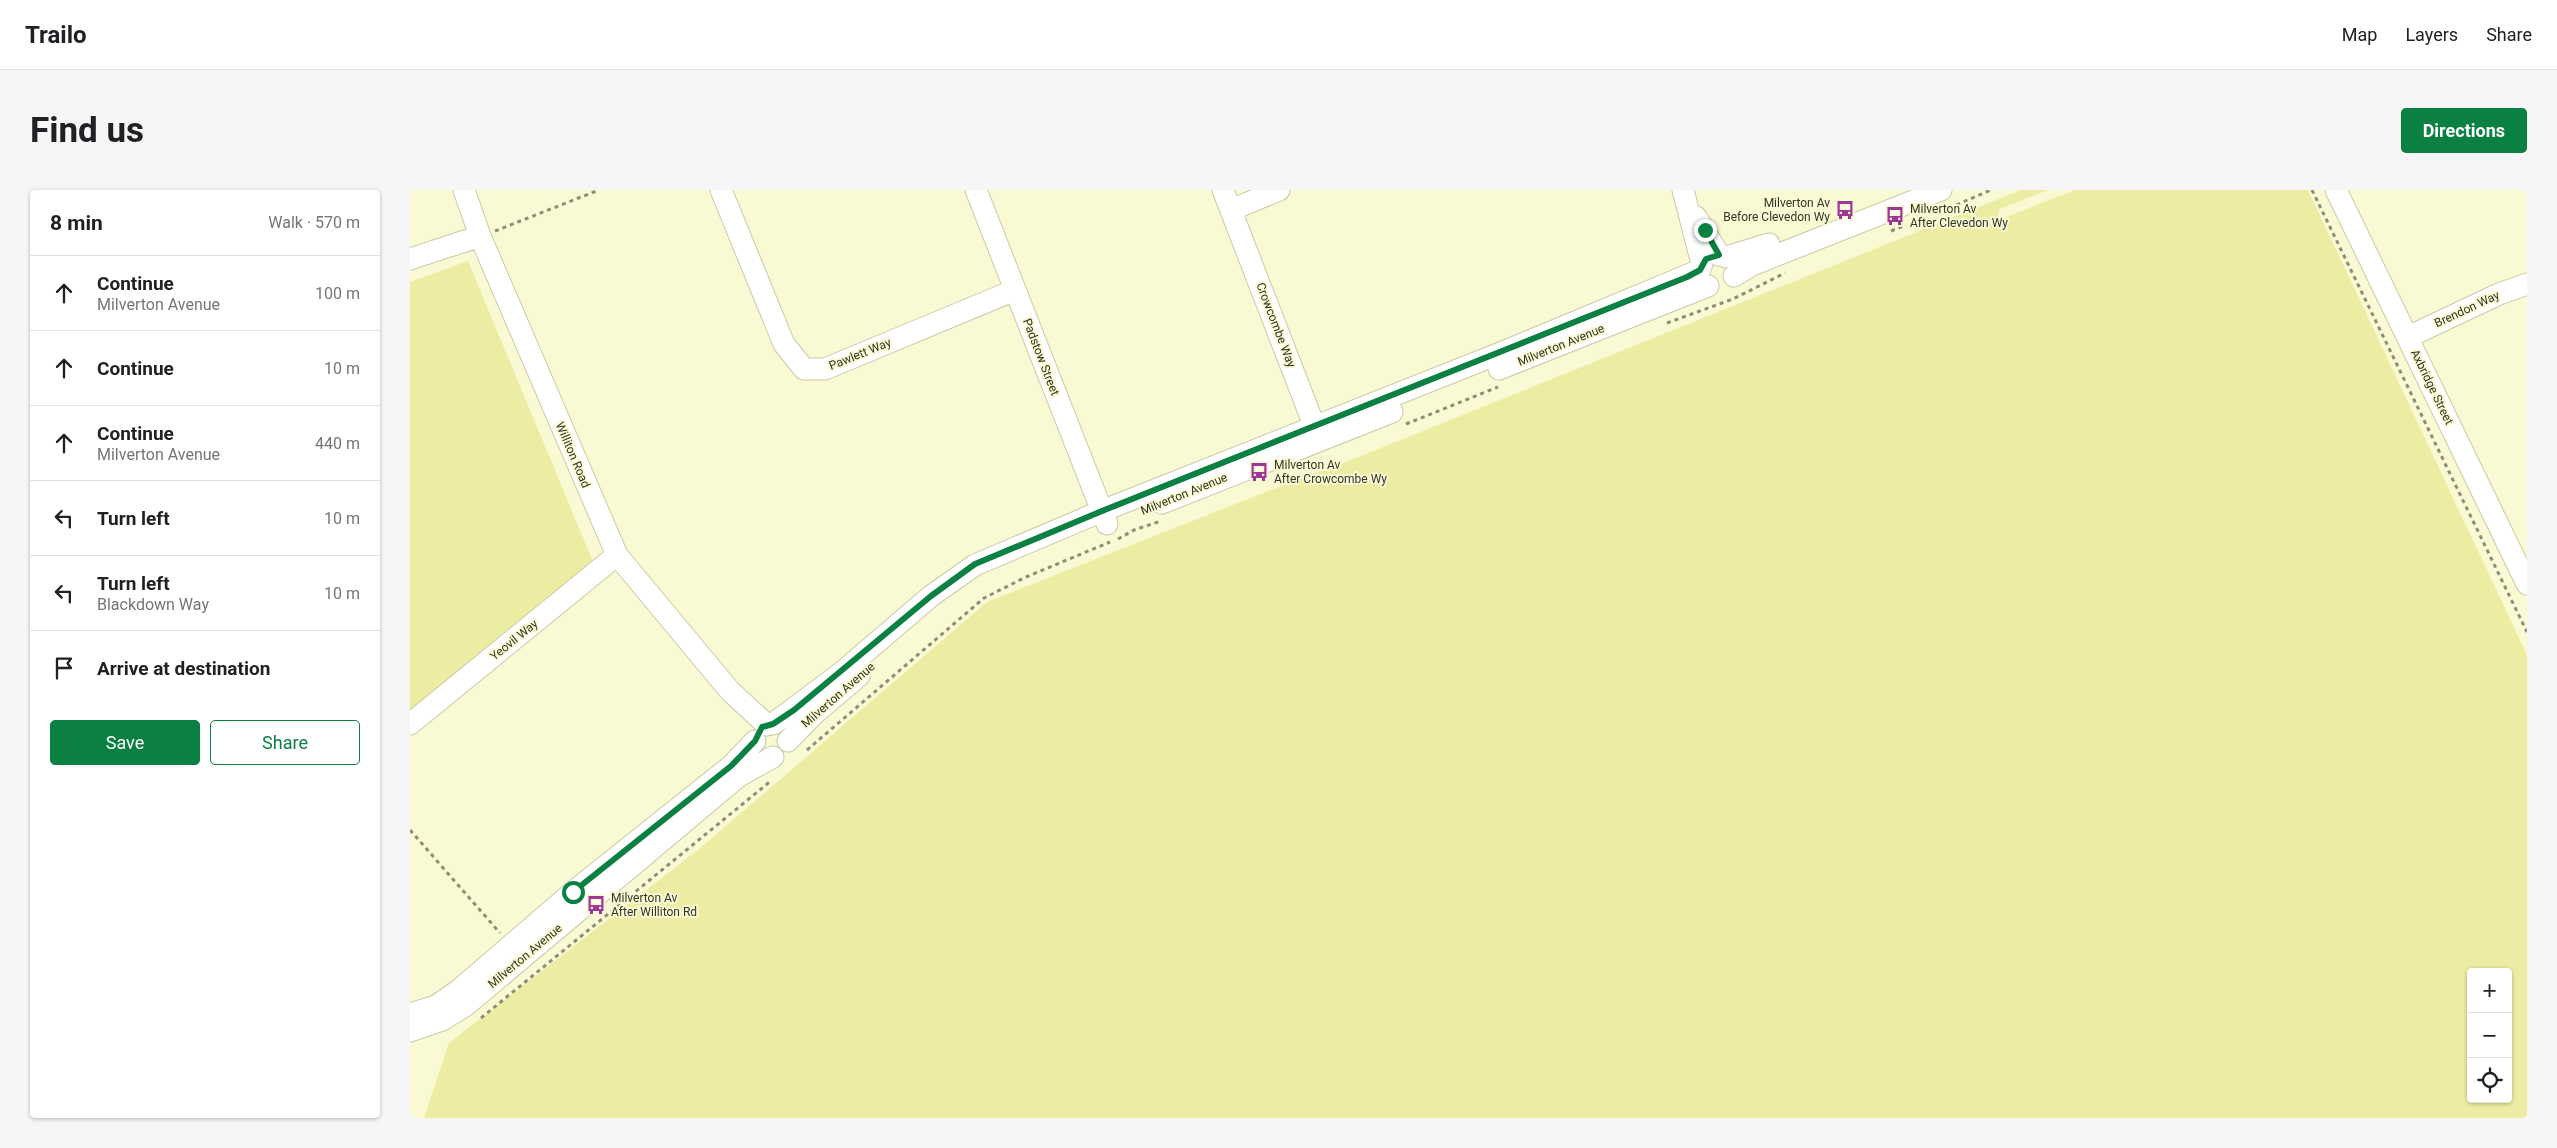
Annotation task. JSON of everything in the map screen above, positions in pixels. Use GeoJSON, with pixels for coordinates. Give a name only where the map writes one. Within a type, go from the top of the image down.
{"type":"FeatureCollection","features":[{"type":"Feature","properties":{"kind":"street","name":"Williton Road"},"geometry":{"type":"LineString","coordinates":[[464,190],[480,236],[617,556],[763,731]]}},
{"type":"Feature","properties":{"kind":"street","name":"Pawlett Way"},"geometry":{"type":"LineString","coordinates":[[721,190],[784,344],[804,370],[826,368],[1015,290]]}},
{"type":"Feature","properties":{"kind":"street","name":"Padstow Street"},"geometry":{"type":"LineString","coordinates":[[976,190],[1104,518]]}},
{"type":"Feature","properties":{"kind":"street","name":"Crowcombe Way"},"geometry":{"type":"LineString","coordinates":[[1223,190],[1317,433]]}},
{"type":"Feature","properties":{"kind":"street"},"geometry":{"type":"LineString","coordinates":[[1230,210],[1279,190]]}},
{"type":"Feature","properties":{"kind":"street","name":"Milverton Avenue"},"geometry":{"type":"LineString","coordinates":[[410,1014],[436,1006],[459,990],[573,892],[731,766],[763,731],[841,672],[961,573],[981,562],[1104,518],[1317,433],[1782,239],[1907,190]]}},
{"type":"Feature","properties":{"kind":"street","name":"Axbridge Street"},"geometry":{"type":"LineString","coordinates":[[2336,190],[2527,584]]}},
{"type":"Feature","properties":{"kind":"street","name":"Milverton Avenue"},"geometry":{"type":"LineString","coordinates":[[1715,268],[1752,264],[1938,196]]}},
{"type":"Feature","properties":{"kind":"street"},"geometry":{"type":"LineString","coordinates":[[1686,198],[1715,268]]}},
{"type":"Feature","properties":{"kind":"street"},"geometry":{"type":"LineString","coordinates":[[410,259],[480,236]]}},
{"type":"Feature","properties":{"kind":"street","name":"Brendon Way"},"geometry":{"type":"LineString","coordinates":[[2408,338],[2499,294],[2527,284]]}},
{"type":"Feature","properties":{"kind":"street","name":"Milverton Avenue"},"geometry":{"type":"LineString","coordinates":[[410,1031],[442,1020],[465,1006],[739,776],[775,766],[783,752],[797,746],[814,714],[971,583],[1104,518]]}},
{"type":"Feature","properties":{"kind":"street","name":"Yeovil Way"},"geometry":{"type":"LineString","coordinates":[[410,724],[617,556]]}},
{"type":"Feature","properties":{"kind":"street"},"geometry":{"type":"LineString","coordinates":[[775,766],[762,754],[763,731],[784,730],[797,746]]}},
{"type":"Feature","properties":{"kind":"path"},"geometry":{"type":"LineString","coordinates":[[480,236],[599,190]]}},
{"type":"Feature","properties":{"kind":"path"},"geometry":{"type":"LineString","coordinates":[[1938,196],[1991,190]]}},
{"type":"Feature","properties":{"kind":"path"},"geometry":{"type":"LineString","coordinates":[[2312,190],[2527,632]]}},
{"type":"Feature","properties":{"kind":"path"},"geometry":{"type":"LineString","coordinates":[[1889,232],[1915,222]]}},
{"type":"Feature","properties":{"kind":"path"},"geometry":{"type":"LineString","coordinates":[[1664,324],[1733,299],[1794,269]]}},
{"type":"Feature","properties":{"kind":"path"},"geometry":{"type":"LineString","coordinates":[[1404,425],[1500,386]]}},
{"type":"Feature","properties":{"kind":"path"},"geometry":{"type":"LineString","coordinates":[[797,746],[984,598],[1026,577],[1099,547],[1134,530],[1165,520]]}},
{"type":"Feature","properties":{"kind":"path"},"geometry":{"type":"LineString","coordinates":[[478,1020],[486,1016],[775,766]]}},
{"type":"Feature","properties":{"kind":"path"},"geometry":{"type":"LineString","coordinates":[[410,830],[511,946]]}},
{"type":"Feature","properties":{"kind":"green space"},"geometry":{"type":"Polygon","coordinates":[[[2021,190],[2048,190],[2000,209],[1996,221],[2075,190],[2308,190],[2527,655],[2527,1118],[424,1118],[449,1043],[699,849],[987,602],[1331,468],[2021,190]]]}},
{"type":"Feature","properties":{"kind":"green space"},"geometry":{"type":"Polygon","coordinates":[[[468,261],[594,564],[410,713],[410,282],[468,261]]]}},
{"type":"Feature","properties":{"kind":"place","name":"Milverton Av Before Clevedon Wy"},"geometry":{"type":"Point","coordinates":[1845,210]}},
{"type":"Feature","properties":{"kind":"place","name":"Milverton Av After Clevedon Wy"},"geometry":{"type":"Point","coordinates":[1895,216]}},
{"type":"Feature","properties":{"kind":"place","name":"Milverton Av After Crowcombe Wy"},"geometry":{"type":"Point","coordinates":[1259,472]}},
{"type":"Feature","properties":{"kind":"place","name":"Milverton Av After Williton Rd"},"geometry":{"type":"Point","coordinates":[596,905]}},
{"type":"Feature","properties":{"kind":"route"},"geometry":{"type":"LineString","coordinates":[[573,892],[731,766],[755,741],[756,735],[762,727],[773,724],[794,710],[931,596],[975,564],[1315,425],[1504,352],[1687,277],[1700,270],[1706,259],[1719,255],[1705,230]]}}]}
